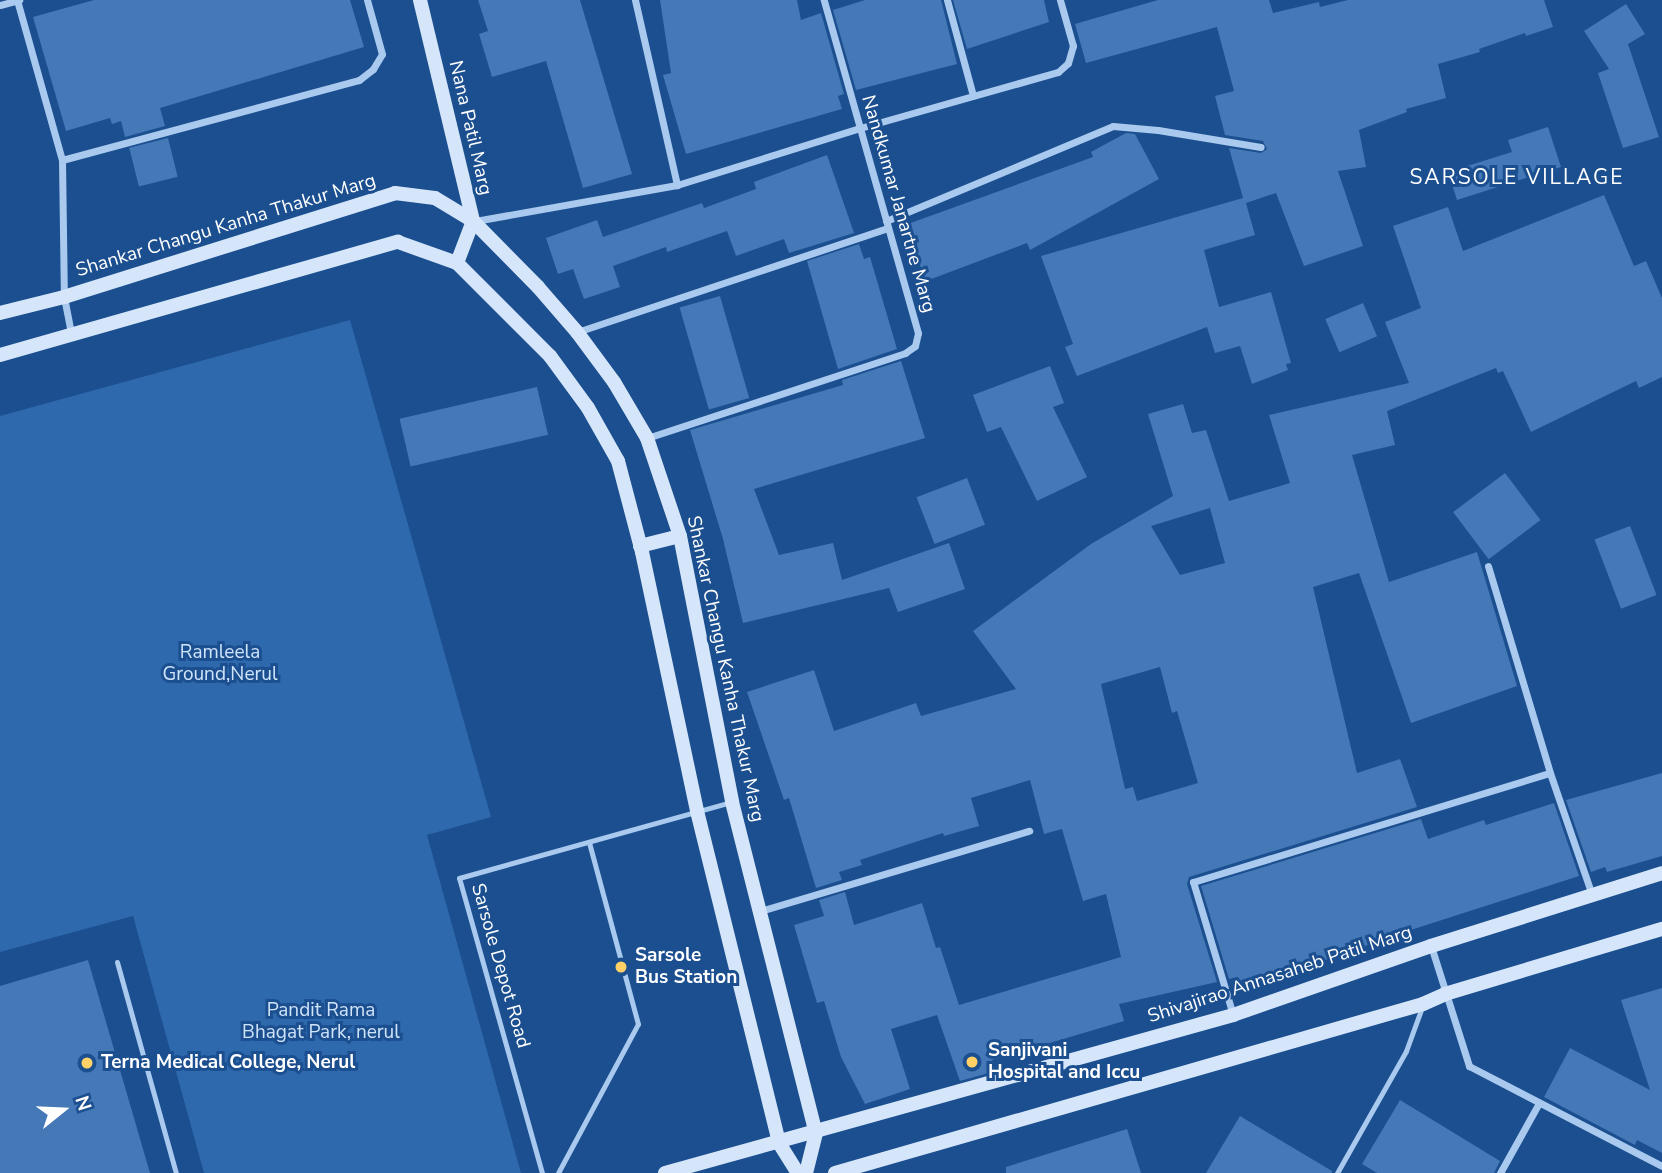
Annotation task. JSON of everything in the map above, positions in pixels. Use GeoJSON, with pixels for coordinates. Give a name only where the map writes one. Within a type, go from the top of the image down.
{"type":"FeatureCollection","features":[{"type":"Feature","properties":{"kind":"street"},"geometry":{"type":"LineString","coordinates":[[0,5],[18,0],[62,160],[64,297],[71,334]]}},
{"type":"Feature","properties":{"kind":"street"},"geometry":{"type":"LineString","coordinates":[[62,160],[359,80],[373,69],[382,54],[367,0]]}},
{"type":"Feature","properties":{"kind":"street","name":"Nana Patil Marg"},"geometry":{"type":"LineString","coordinates":[[420,0],[473,221],[457,263]]}},
{"type":"Feature","properties":{"kind":"street"},"geometry":{"type":"LineString","coordinates":[[635,0],[677,185]]}},
{"type":"Feature","properties":{"kind":"street","name":"Nandkumar Janartne Marg"},"geometry":{"type":"LineString","coordinates":[[647,438],[905,354],[915,346],[918,333],[824,0]]}},
{"type":"Feature","properties":{"kind":"street"},"geometry":{"type":"LineString","coordinates":[[947,0],[973,96]]}},
{"type":"Feature","properties":{"kind":"street"},"geometry":{"type":"LineString","coordinates":[[473,221],[677,185],[860,128],[1058,72],[1068,63],[1073,46],[1060,0]]}},
{"type":"Feature","properties":{"kind":"street"},"geometry":{"type":"LineString","coordinates":[[577,332],[887,225],[1113,125],[1261,147]]}},
{"type":"Feature","properties":{"kind":"street","name":"Shankar Changu Kanha Thakur Marg"},"geometry":{"type":"LineString","coordinates":[[0,313],[64,297],[395,194],[435,198],[473,221],[577,332],[614,382],[647,438],[680,536],[732,802],[816,1133],[806,1173]]}},
{"type":"Feature","properties":{"kind":"street"},"geometry":{"type":"LineString","coordinates":[[0,355],[398,242],[457,263],[550,356],[588,408],[618,461],[640,546],[697,811],[779,1143],[798,1173]]}},
{"type":"Feature","properties":{"kind":"street"},"geometry":{"type":"LineString","coordinates":[[640,546],[680,536]]}},
{"type":"Feature","properties":{"kind":"street"},"geometry":{"type":"LineString","coordinates":[[1488,566],[1550,773],[1591,892]]}},
{"type":"Feature","properties":{"kind":"street"},"geometry":{"type":"LineString","coordinates":[[1233,1015],[1193,882],[1550,773]]}},
{"type":"Feature","properties":{"kind":"street"},"geometry":{"type":"LineString","coordinates":[[759,911],[1029,831]]}},
{"type":"Feature","properties":{"kind":"street","name":"Shivajirao Annasaheb Patil Marg"},"geometry":{"type":"LineString","coordinates":[[665,1173],[1233,1015],[1591,892],[1662,873]]}},
{"type":"Feature","properties":{"kind":"street"},"geometry":{"type":"LineString","coordinates":[[835,1173],[1423,1004],[1445,994],[1662,929]]}},
{"type":"Feature","properties":{"kind":"street"},"geometry":{"type":"LineString","coordinates":[[1431,946],[1469,1066],[1662,1166]]}},
{"type":"Feature","properties":{"kind":"street"},"geometry":{"type":"LineString","coordinates":[[1500,1173],[1539,1103]]}},
{"type":"Feature","properties":{"kind":"lane","name":"Sarsole Depot Road"},"geometry":{"type":"LineString","coordinates":[[542,1173],[459,878],[732,802]]}},
{"type":"Feature","properties":{"kind":"lane"},"geometry":{"type":"LineString","coordinates":[[558,1173],[638,1024],[589,842]]}},
{"type":"Feature","properties":{"kind":"lane"},"geometry":{"type":"LineString","coordinates":[[117,962],[176,1173]]}},
{"type":"Feature","properties":{"kind":"lane"},"geometry":{"type":"LineString","coordinates":[[1337,1173],[1406,1051],[1423,1004]]}},
{"type":"Feature","properties":{"kind":"green space","name":"Ramleela Ground,Nerul"},"geometry":{"type":"Polygon","coordinates":[[[350,320],[491,817],[427,835],[521,1173],[204,1173],[133,916],[0,952],[0,416],[350,320]]]}},
{"type":"Feature","properties":{"kind":"building"},"geometry":{"type":"Polygon","coordinates":[[[94,0],[350,0],[364,47],[160,108],[165,126],[125,137],[121,121],[112,124],[110,118],[66,131],[33,17],[94,0]]]}},
{"type":"Feature","properties":{"kind":"building"},"geometry":{"type":"Polygon","coordinates":[[[478,0],[580,0],[632,174],[583,188],[546,61],[492,77],[479,34],[488,31],[478,0]]]}},
{"type":"Feature","properties":{"kind":"building"},"geometry":{"type":"Polygon","coordinates":[[[660,0],[797,0],[801,20],[821,13],[844,94],[838,96],[842,109],[686,154],[663,75],[671,73],[660,0]]]}},
{"type":"Feature","properties":{"kind":"building"},"geometry":{"type":"Polygon","coordinates":[[[865,0],[941,0],[957,64],[856,90],[833,10],[865,0]]]}},
{"type":"Feature","properties":{"kind":"building"},"geometry":{"type":"Polygon","coordinates":[[[953,0],[1044,0],[1049,22],[967,49],[953,0]]]}},
{"type":"Feature","properties":{"kind":"building"},"geometry":{"type":"Polygon","coordinates":[[[1158,0],[1269,0],[1273,13],[1319,2],[1320,7],[1348,0],[1544,0],[1553,27],[1526,36],[1525,33],[1479,49],[1480,52],[1438,64],[1446,98],[1406,109],[1407,112],[1359,130],[1366,167],[1338,171],[1363,246],[1304,266],[1276,193],[1246,203],[1255,235],[1204,250],[1219,307],[1271,292],[1291,363],[1286,364],[1288,370],[1252,384],[1240,346],[1215,353],[1207,327],[1077,376],[1065,347],[1073,344],[1041,256],[1243,198],[1229,148],[1261,153],[1267,149],[1263,141],[1225,135],[1215,96],[1234,91],[1217,27],[1086,63],[1075,24],[1158,0]]]}},
{"type":"Feature","properties":{"kind":"building"},"geometry":{"type":"Polygon","coordinates":[[[1626,4],[1645,34],[1628,44],[1659,137],[1623,148],[1598,73],[1609,69],[1584,31],[1626,4]]]}},
{"type":"Feature","properties":{"kind":"building"},"geometry":{"type":"Polygon","coordinates":[[[1548,127],[1561,167],[1457,200],[1448,172],[1512,152],[1508,140],[1548,127]]]}},
{"type":"Feature","properties":{"kind":"building"},"geometry":{"type":"Polygon","coordinates":[[[1126,133],[1135,134],[1159,179],[1030,250],[1027,243],[926,281],[905,225],[1093,157],[1091,152],[1126,133]]]}},
{"type":"Feature","properties":{"kind":"building"},"geometry":{"type":"Polygon","coordinates":[[[168,138],[178,177],[139,186],[129,148],[168,138]]]}},
{"type":"Feature","properties":{"kind":"building"},"geometry":{"type":"Polygon","coordinates":[[[827,155],[854,233],[789,253],[784,239],[736,256],[727,231],[667,252],[666,247],[613,266],[620,287],[584,299],[573,269],[558,274],[546,238],[597,220],[603,237],[702,203],[704,208],[756,189],[754,182],[827,155]]]}},
{"type":"Feature","properties":{"kind":"building"},"geometry":{"type":"Polygon","coordinates":[[[1604,195],[1634,266],[1646,261],[1662,298],[1662,377],[1639,388],[1636,381],[1531,432],[1503,371],[1498,373],[1496,368],[1387,411],[1395,445],[1352,455],[1389,582],[1477,552],[1517,686],[1411,723],[1359,573],[1313,587],[1357,773],[1400,759],[1417,807],[1189,877],[1187,884],[1217,982],[1119,1004],[1124,1021],[992,1060],[996,1071],[960,1081],[937,1015],[891,1029],[910,1089],[865,1104],[841,1057],[824,1001],[817,1003],[794,925],[824,916],[819,900],[845,892],[854,925],[922,903],[936,948],[940,947],[959,1005],[1121,957],[1106,894],[1083,901],[1062,829],[1044,834],[1030,780],[971,798],[979,826],[944,836],[943,833],[860,860],[862,865],[839,872],[842,880],[816,888],[789,798],[784,800],[747,692],[814,670],[834,731],[916,703],[921,716],[1016,689],[973,631],[1091,544],[1173,496],[1148,414],[1183,404],[1192,433],[1206,430],[1229,501],[1290,483],[1269,415],[1409,383],[1385,322],[1421,308],[1393,226],[1448,207],[1463,251],[1604,195]],[[1210,508],[1151,526],[1180,575],[1225,563],[1210,508]],[[1160,667],[1101,684],[1125,789],[1133,787],[1137,801],[1198,783],[1177,711],[1172,713],[1160,667]]]}},
{"type":"Feature","properties":{"kind":"building"},"geometry":{"type":"Polygon","coordinates":[[[859,244],[864,259],[870,257],[897,349],[838,369],[807,261],[859,244]]]}},
{"type":"Feature","properties":{"kind":"building"},"geometry":{"type":"Polygon","coordinates":[[[720,296],[749,398],[709,409],[680,308],[720,296]]]}},
{"type":"Feature","properties":{"kind":"building"},"geometry":{"type":"Polygon","coordinates":[[[1363,303],[1377,336],[1339,352],[1325,319],[1363,303]]]}},
{"type":"Feature","properties":{"kind":"building"},"geometry":{"type":"Polygon","coordinates":[[[901,361],[925,438],[754,489],[779,555],[833,543],[842,580],[949,543],[965,589],[898,612],[889,588],[743,623],[723,539],[690,430],[843,385],[842,380],[901,361]]]}},
{"type":"Feature","properties":{"kind":"building"},"geometry":{"type":"Polygon","coordinates":[[[1050,366],[1064,403],[1053,407],[1087,477],[1037,501],[1001,427],[987,432],[973,395],[1050,366]]]}},
{"type":"Feature","properties":{"kind":"building"},"geometry":{"type":"Polygon","coordinates":[[[537,387],[548,435],[411,466],[400,419],[537,387]]]}},
{"type":"Feature","properties":{"kind":"building"},"geometry":{"type":"Polygon","coordinates":[[[1505,473],[1541,520],[1489,559],[1453,512],[1505,473]]]}},
{"type":"Feature","properties":{"kind":"building"},"geometry":{"type":"Polygon","coordinates":[[[967,478],[985,525],[935,544],[917,497],[967,478]]]}},
{"type":"Feature","properties":{"kind":"building"},"geometry":{"type":"Polygon","coordinates":[[[1630,526],[1657,595],[1621,609],[1595,540],[1630,526]]]}},
{"type":"Feature","properties":{"kind":"building"},"geometry":{"type":"Polygon","coordinates":[[[1662,773],[1662,856],[1607,872],[1605,867],[1591,872],[1566,800],[1662,773]]]}},
{"type":"Feature","properties":{"kind":"building"},"geometry":{"type":"Polygon","coordinates":[[[1554,803],[1579,876],[1392,936],[1243,990],[1238,977],[1229,979],[1201,886],[1421,819],[1428,839],[1484,820],[1486,825],[1554,803]]]}},
{"type":"Feature","properties":{"kind":"building"},"geometry":{"type":"Polygon","coordinates":[[[88,960],[150,1173],[0,1173],[0,986],[88,960]]]}},
{"type":"Feature","properties":{"kind":"building"},"geometry":{"type":"Polygon","coordinates":[[[1662,988],[1662,1153],[1637,1140],[1635,1145],[1544,1097],[1570,1048],[1650,1090],[1621,1000],[1662,988]]]}},
{"type":"Feature","properties":{"kind":"building"},"geometry":{"type":"Polygon","coordinates":[[[1400,1100],[1500,1161],[1494,1173],[1377,1173],[1362,1164],[1400,1100]]]}},
{"type":"Feature","properties":{"kind":"building"},"geometry":{"type":"Polygon","coordinates":[[[1240,1116],[1332,1171],[1332,1173],[1206,1173],[1240,1116]]]}},
{"type":"Feature","properties":{"kind":"building"},"geometry":{"type":"Polygon","coordinates":[[[1127,1129],[1141,1173],[1006,1173],[1006,1167],[1127,1129]]]}},
{"type":"Feature","properties":{"kind":"place","name":"Sarsole Bus Station"},"geometry":{"type":"Point","coordinates":[621,967]}},
{"type":"Feature","properties":{"kind":"place","name":"Sanjivani Hospital and Iccu"},"geometry":{"type":"Point","coordinates":[972,1062]}},
{"type":"Feature","properties":{"kind":"place","name":"Terna Medical College, Nerul"},"geometry":{"type":"Point","coordinates":[87,1063]}},
{"type":"Feature","properties":{"kind":"district","name":"SARSOLE VILLAGE"},"geometry":{"type":"Point","coordinates":[1517,177]}},
{"type":"Feature","properties":{"kind":"park label","name":"Pandit Rama Bhagat Park, nerul"},"geometry":{"type":"Point","coordinates":[321,1022]}}]}
